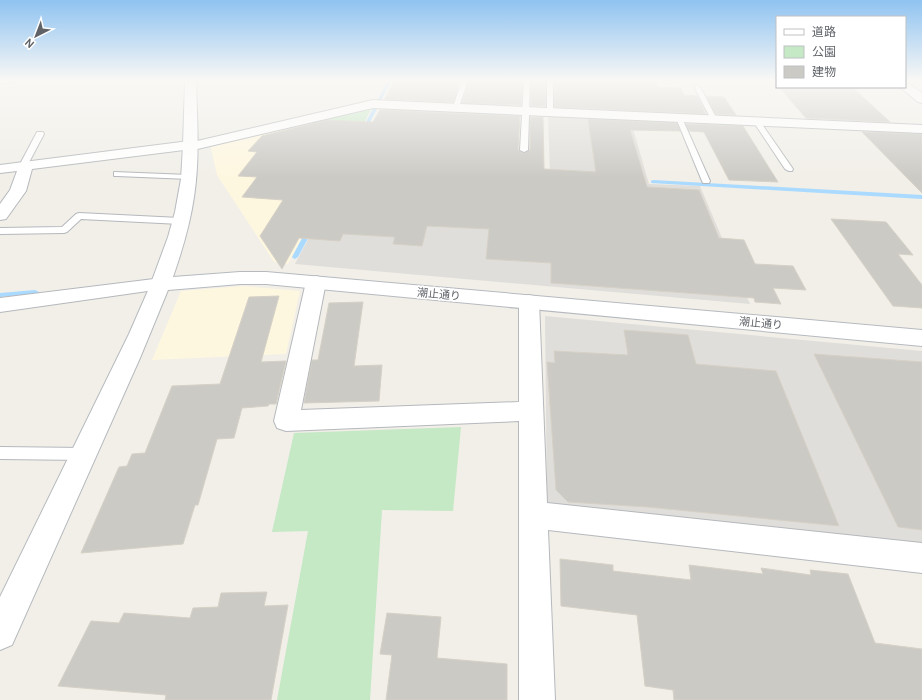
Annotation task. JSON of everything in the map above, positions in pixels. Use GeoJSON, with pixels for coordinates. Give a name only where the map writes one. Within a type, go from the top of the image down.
{"type":"FeatureCollection","features":[{"type":"Feature","properties":{"kind":"street"},"geometry":{"type":"LineString","coordinates":[[0,632],[162,284],[172,254],[189,177],[190,113]]}},
{"type":"Feature","properties":{"kind":"street"},"geometry":{"type":"LineString","coordinates":[[0,169],[189,146],[331,113]]}},
{"type":"Feature","properties":{"kind":"street"},"geometry":{"type":"LineString","coordinates":[[564,113],[922,129]]}},
{"type":"Feature","properties":{"kind":"street"},"geometry":{"type":"LineString","coordinates":[[0,215],[18,191],[25,165]]}},
{"type":"Feature","properties":{"kind":"street","name":"潮止通り"},"geometry":{"type":"LineString","coordinates":[[0,305],[162,284],[253,278],[316,282],[922,338]]}},
{"type":"Feature","properties":{"kind":"street"},"geometry":{"type":"LineString","coordinates":[[316,282],[286,421],[532,411]]}},
{"type":"Feature","properties":{"kind":"street"},"geometry":{"type":"LineString","coordinates":[[529,302],[537,700]]}},
{"type":"Feature","properties":{"kind":"street"},"geometry":{"type":"LineString","coordinates":[[534,515],[922,558]]}},
{"type":"Feature","properties":{"kind":"lane"},"geometry":{"type":"LineString","coordinates":[[524,150],[525,113]]}},
{"type":"Feature","properties":{"kind":"lane"},"geometry":{"type":"LineString","coordinates":[[710,113],[714,119]]}},
{"type":"Feature","properties":{"kind":"lane"},"geometry":{"type":"LineString","coordinates":[[679,118],[706,181]]}},
{"type":"Feature","properties":{"kind":"lane"},"geometry":{"type":"LineString","coordinates":[[757,121],[789,169]]}},
{"type":"Feature","properties":{"kind":"lane"},"geometry":{"type":"LineString","coordinates":[[25,165],[40,134]]}},
{"type":"Feature","properties":{"kind":"lane"},"geometry":{"type":"LineString","coordinates":[[117,174],[189,177]]}},
{"type":"Feature","properties":{"kind":"lane"},"geometry":{"type":"LineString","coordinates":[[0,231],[64,230],[79,216],[180,221]]}},
{"type":"Feature","properties":{"kind":"lane"},"geometry":{"type":"LineString","coordinates":[[0,453],[84,454]]}},
{"type":"Feature","properties":{"kind":"shaded area"},"geometry":{"type":"Polygon","coordinates":[[[383,113],[500,113],[493,172],[550,175],[548,114],[630,118],[649,184],[700,186],[750,304],[295,264],[348,164],[378,124],[383,113]]]}},
{"type":"Feature","properties":{"kind":"shaded area"},"geometry":{"type":"Polygon","coordinates":[[[309,121],[360,130],[288,264],[274,262],[217,175],[210,144],[309,121]]]}},
{"type":"Feature","properties":{"kind":"shaded area"},"geometry":{"type":"Polygon","coordinates":[[[243,286],[300,291],[286,354],[152,360],[181,291],[243,286]]]}},
{"type":"Feature","properties":{"kind":"shaded area"},"geometry":{"type":"Polygon","coordinates":[[[545,316],[922,351],[922,544],[547,507],[545,316]]]}},
{"type":"Feature","properties":{"kind":"green space"},"geometry":{"type":"Polygon","coordinates":[[[345,113],[369,113],[360,130],[315,128],[309,121],[345,113]]]}},
{"type":"Feature","properties":{"kind":"green space"},"geometry":{"type":"Polygon","coordinates":[[[461,427],[453,511],[382,510],[370,700],[277,700],[308,531],[272,532],[294,433],[461,427]]]}},
{"type":"Feature","properties":{"kind":"building"},"geometry":{"type":"Polygon","coordinates":[[[378,113],[442,113],[520,116],[518,150],[523,153],[530,150],[530,117],[543,117],[544,169],[596,172],[588,119],[677,123],[680,131],[630,130],[647,187],[699,190],[719,238],[744,240],[755,264],[793,266],[806,290],[773,288],[781,304],[755,302],[754,298],[551,283],[551,263],[486,259],[489,229],[427,226],[422,246],[393,244],[395,237],[343,234],[340,241],[299,238],[282,269],[260,236],[283,200],[242,197],[257,177],[238,176],[257,152],[248,151],[262,136],[327,120],[373,122],[378,113]]]}},
{"type":"Feature","properties":{"kind":"building"},"geometry":{"type":"Polygon","coordinates":[[[677,113],[705,113],[706,114],[677,113]]]}},
{"type":"Feature","properties":{"kind":"building"},"geometry":{"type":"Polygon","coordinates":[[[715,113],[734,113],[736,115],[716,114],[715,113]]]}},
{"type":"Feature","properties":{"kind":"building"},"geometry":{"type":"Polygon","coordinates":[[[801,113],[880,113],[890,122],[806,118],[801,113]]]}},
{"type":"Feature","properties":{"kind":"building"},"geometry":{"type":"Polygon","coordinates":[[[686,124],[743,126],[778,182],[729,180],[704,132],[689,131],[686,124]]]}},
{"type":"Feature","properties":{"kind":"building"},"geometry":{"type":"Polygon","coordinates":[[[862,132],[922,134],[922,193],[862,132]]]}},
{"type":"Feature","properties":{"kind":"building"},"geometry":{"type":"Polygon","coordinates":[[[831,219],[886,222],[913,255],[898,254],[922,285],[922,308],[893,306],[831,219]]]}},
{"type":"Feature","properties":{"kind":"building"},"geometry":{"type":"Polygon","coordinates":[[[279,296],[261,362],[286,361],[276,404],[242,408],[234,438],[217,439],[198,505],[195,505],[183,544],[81,553],[119,467],[127,466],[132,454],[145,453],[172,386],[220,384],[249,297],[279,296]]]}},
{"type":"Feature","properties":{"kind":"building"},"geometry":{"type":"Polygon","coordinates":[[[363,302],[354,366],[382,365],[379,401],[304,403],[312,360],[318,360],[329,303],[363,302]]]}},
{"type":"Feature","properties":{"kind":"building"},"geometry":{"type":"Polygon","coordinates":[[[624,330],[688,335],[696,364],[776,371],[839,526],[647,507],[568,502],[556,490],[547,362],[555,363],[554,351],[628,355],[624,330]]]}},
{"type":"Feature","properties":{"kind":"building"},"geometry":{"type":"Polygon","coordinates":[[[814,354],[922,362],[922,530],[898,527],[814,354]]]}},
{"type":"Feature","properties":{"kind":"building"},"geometry":{"type":"Polygon","coordinates":[[[560,559],[613,565],[613,571],[691,580],[689,565],[763,574],[761,568],[811,575],[810,570],[848,574],[875,643],[922,649],[922,700],[674,700],[673,690],[645,686],[637,615],[561,606],[560,559]]]}},
{"type":"Feature","properties":{"kind":"building"},"geometry":{"type":"Polygon","coordinates":[[[267,592],[264,606],[288,605],[271,700],[165,700],[166,695],[58,686],[91,621],[119,623],[124,613],[190,618],[193,608],[218,607],[221,593],[267,592]]]}},
{"type":"Feature","properties":{"kind":"building"},"geometry":{"type":"Polygon","coordinates":[[[387,613],[441,617],[437,658],[507,664],[507,700],[386,700],[392,655],[380,654],[387,613]]]}},
{"type":"Feature","properties":{"kind":"waterway"},"geometry":{"type":"LineString","coordinates":[[363,131],[373,113]]}},
{"type":"Feature","properties":{"kind":"waterway"},"geometry":{"type":"LineString","coordinates":[[653,182],[922,197]]}},
{"type":"Feature","properties":{"kind":"waterway"},"geometry":{"type":"LineString","coordinates":[[295,257],[310,229]]}},
{"type":"Feature","properties":{"kind":"waterway"},"geometry":{"type":"LineString","coordinates":[[0,295],[35,292]]}}]}
